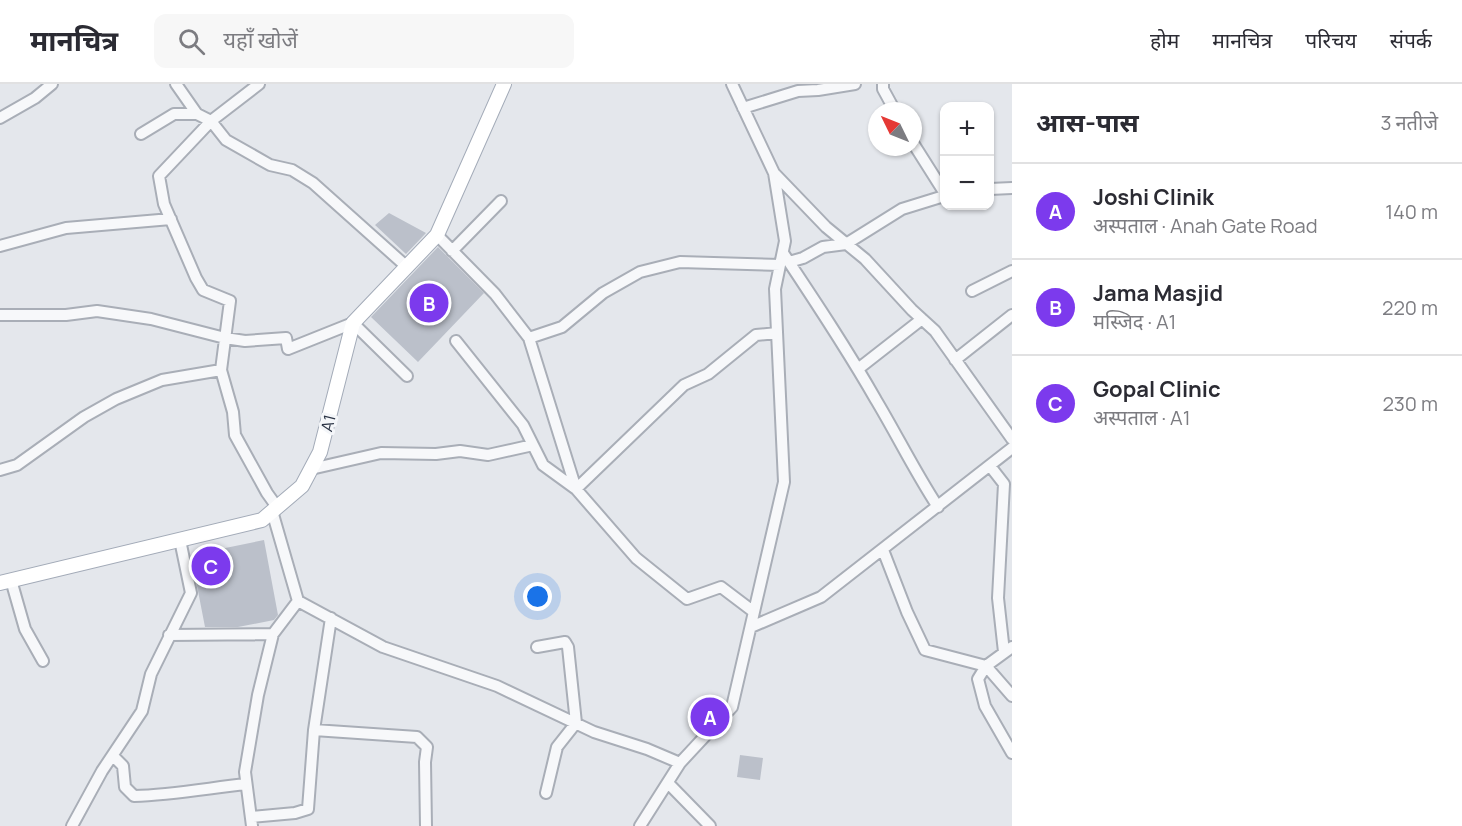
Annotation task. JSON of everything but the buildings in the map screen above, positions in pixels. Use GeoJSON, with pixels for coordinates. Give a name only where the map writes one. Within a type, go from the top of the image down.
{"type":"FeatureCollection","features":[{"type":"Feature","properties":{"kind":"main road","name":"A1"},"geometry":{"type":"LineString","coordinates":[[6,581],[262,520],[302,486],[320,452],[353,323],[437,235],[504,84]]}},
{"type":"Feature","properties":{"kind":"street"},"geometry":{"type":"LineString","coordinates":[[0,118],[35,98],[52,84]]}},
{"type":"Feature","properties":{"kind":"street"},"geometry":{"type":"LineString","coordinates":[[176,84],[197,114]]}},
{"type":"Feature","properties":{"kind":"street"},"geometry":{"type":"LineString","coordinates":[[259,84],[211,121],[159,176],[164,204],[203,290],[230,301],[221,370],[233,412],[235,435],[275,509],[298,601],[383,648],[497,686],[594,732],[647,749],[680,763]]}},
{"type":"Feature","properties":{"kind":"street"},"geometry":{"type":"LineString","coordinates":[[640,826],[680,763],[732,707],[784,482],[775,290],[784,260],[785,241],[774,173],[732,84]]}},
{"type":"Feature","properties":{"kind":"street"},"geometry":{"type":"LineString","coordinates":[[743,108],[798,91],[855,84]]}},
{"type":"Feature","properties":{"kind":"street"},"geometry":{"type":"LineString","coordinates":[[883,84],[891,102]]}},
{"type":"Feature","properties":{"kind":"street"},"geometry":{"type":"LineString","coordinates":[[141,134],[174,114],[197,114],[211,121],[226,140],[270,165],[292,170],[313,183],[407,267]]}},
{"type":"Feature","properties":{"kind":"street"},"geometry":{"type":"LineString","coordinates":[[921,156],[940,186]]}},
{"type":"Feature","properties":{"kind":"street"},"geometry":{"type":"LineString","coordinates":[[774,173],[826,227],[866,259],[935,331],[1012,439]]}},
{"type":"Feature","properties":{"kind":"street"},"geometry":{"type":"LineString","coordinates":[[994,189],[1012,188]]}},
{"type":"Feature","properties":{"kind":"street"},"geometry":{"type":"LineString","coordinates":[[529,338],[562,327],[603,293],[640,272],[680,262],[803,258],[823,247],[846,244],[902,209],[940,196]]}},
{"type":"Feature","properties":{"kind":"street"},"geometry":{"type":"LineString","coordinates":[[452,251],[501,201]]}},
{"type":"Feature","properties":{"kind":"street"},"geometry":{"type":"LineString","coordinates":[[0,246],[66,228],[171,219]]}},
{"type":"Feature","properties":{"kind":"street"},"geometry":{"type":"LineString","coordinates":[[437,235],[495,294],[529,338],[576,489]]}},
{"type":"Feature","properties":{"kind":"street"},"geometry":{"type":"LineString","coordinates":[[784,260],[858,369],[919,478],[938,507]]}},
{"type":"Feature","properties":{"kind":"street"},"geometry":{"type":"LineString","coordinates":[[972,291],[1012,271]]}},
{"type":"Feature","properties":{"kind":"street"},"geometry":{"type":"LineString","coordinates":[[0,315],[66,315],[97,311],[151,319],[245,342],[286,338],[288,350],[353,323],[407,376]]}},
{"type":"Feature","properties":{"kind":"street"},"geometry":{"type":"LineString","coordinates":[[956,360],[1012,315]]}},
{"type":"Feature","properties":{"kind":"street"},"geometry":{"type":"LineString","coordinates":[[858,369],[922,319]]}},
{"type":"Feature","properties":{"kind":"street"},"geometry":{"type":"LineString","coordinates":[[576,489],[684,385],[708,374],[756,335],[777,333]]}},
{"type":"Feature","properties":{"kind":"street"},"geometry":{"type":"LineString","coordinates":[[456,341],[523,425],[543,465],[576,489],[636,558],[687,599],[721,587],[754,612]]}},
{"type":"Feature","properties":{"kind":"street"},"geometry":{"type":"LineString","coordinates":[[0,470],[17,465],[84,417],[116,399],[162,380],[221,370]]}},
{"type":"Feature","properties":{"kind":"street"},"geometry":{"type":"LineString","coordinates":[[311,470],[381,453],[436,454],[460,451],[488,454],[533,445]]}},
{"type":"Feature","properties":{"kind":"street"},"geometry":{"type":"LineString","coordinates":[[751,627],[821,597],[1012,448]]}},
{"type":"Feature","properties":{"kind":"street"},"geometry":{"type":"LineString","coordinates":[[990,466],[1004,484],[998,598],[1008,650],[986,666],[978,680],[985,706],[1012,753]]}},
{"type":"Feature","properties":{"kind":"street"},"geometry":{"type":"LineString","coordinates":[[72,826],[102,771],[142,711],[151,674],[190,593],[180,540]]}},
{"type":"Feature","properties":{"kind":"street"},"geometry":{"type":"LineString","coordinates":[[883,550],[925,651],[986,666],[1012,696]]}},
{"type":"Feature","properties":{"kind":"street"},"geometry":{"type":"LineString","coordinates":[[6,581],[25,628],[43,662]]}},
{"type":"Feature","properties":{"kind":"street"},"geometry":{"type":"LineString","coordinates":[[298,601],[273,634],[258,695],[245,772],[251,822],[308,809],[314,730],[331,618]]}},
{"type":"Feature","properties":{"kind":"street"},"geometry":{"type":"LineString","coordinates":[[169,635],[273,634]]}},
{"type":"Feature","properties":{"kind":"street"},"geometry":{"type":"LineString","coordinates":[[537,647],[565,642],[568,647],[576,723],[557,747],[546,793]]}},
{"type":"Feature","properties":{"kind":"street"},"geometry":{"type":"LineString","coordinates":[[314,730],[417,737],[427,747],[425,762],[426,826]]}},
{"type":"Feature","properties":{"kind":"street"},"geometry":{"type":"LineString","coordinates":[[112,756],[123,766],[125,787],[134,796],[170,795],[183,791],[246,784]]}},
{"type":"Feature","properties":{"kind":"street"},"geometry":{"type":"LineString","coordinates":[[668,783],[710,826]]}},
{"type":"Feature","properties":{"kind":"place","name":"Jama Masjid"},"geometry":{"type":"Point","coordinates":[429,303]}},
{"type":"Feature","properties":{"kind":"place","name":"Gopal Clinic"},"geometry":{"type":"Point","coordinates":[211,566]}},
{"type":"Feature","properties":{"kind":"place","name":"Joshi Clinik"},"geometry":{"type":"Point","coordinates":[710,717]}}]}
